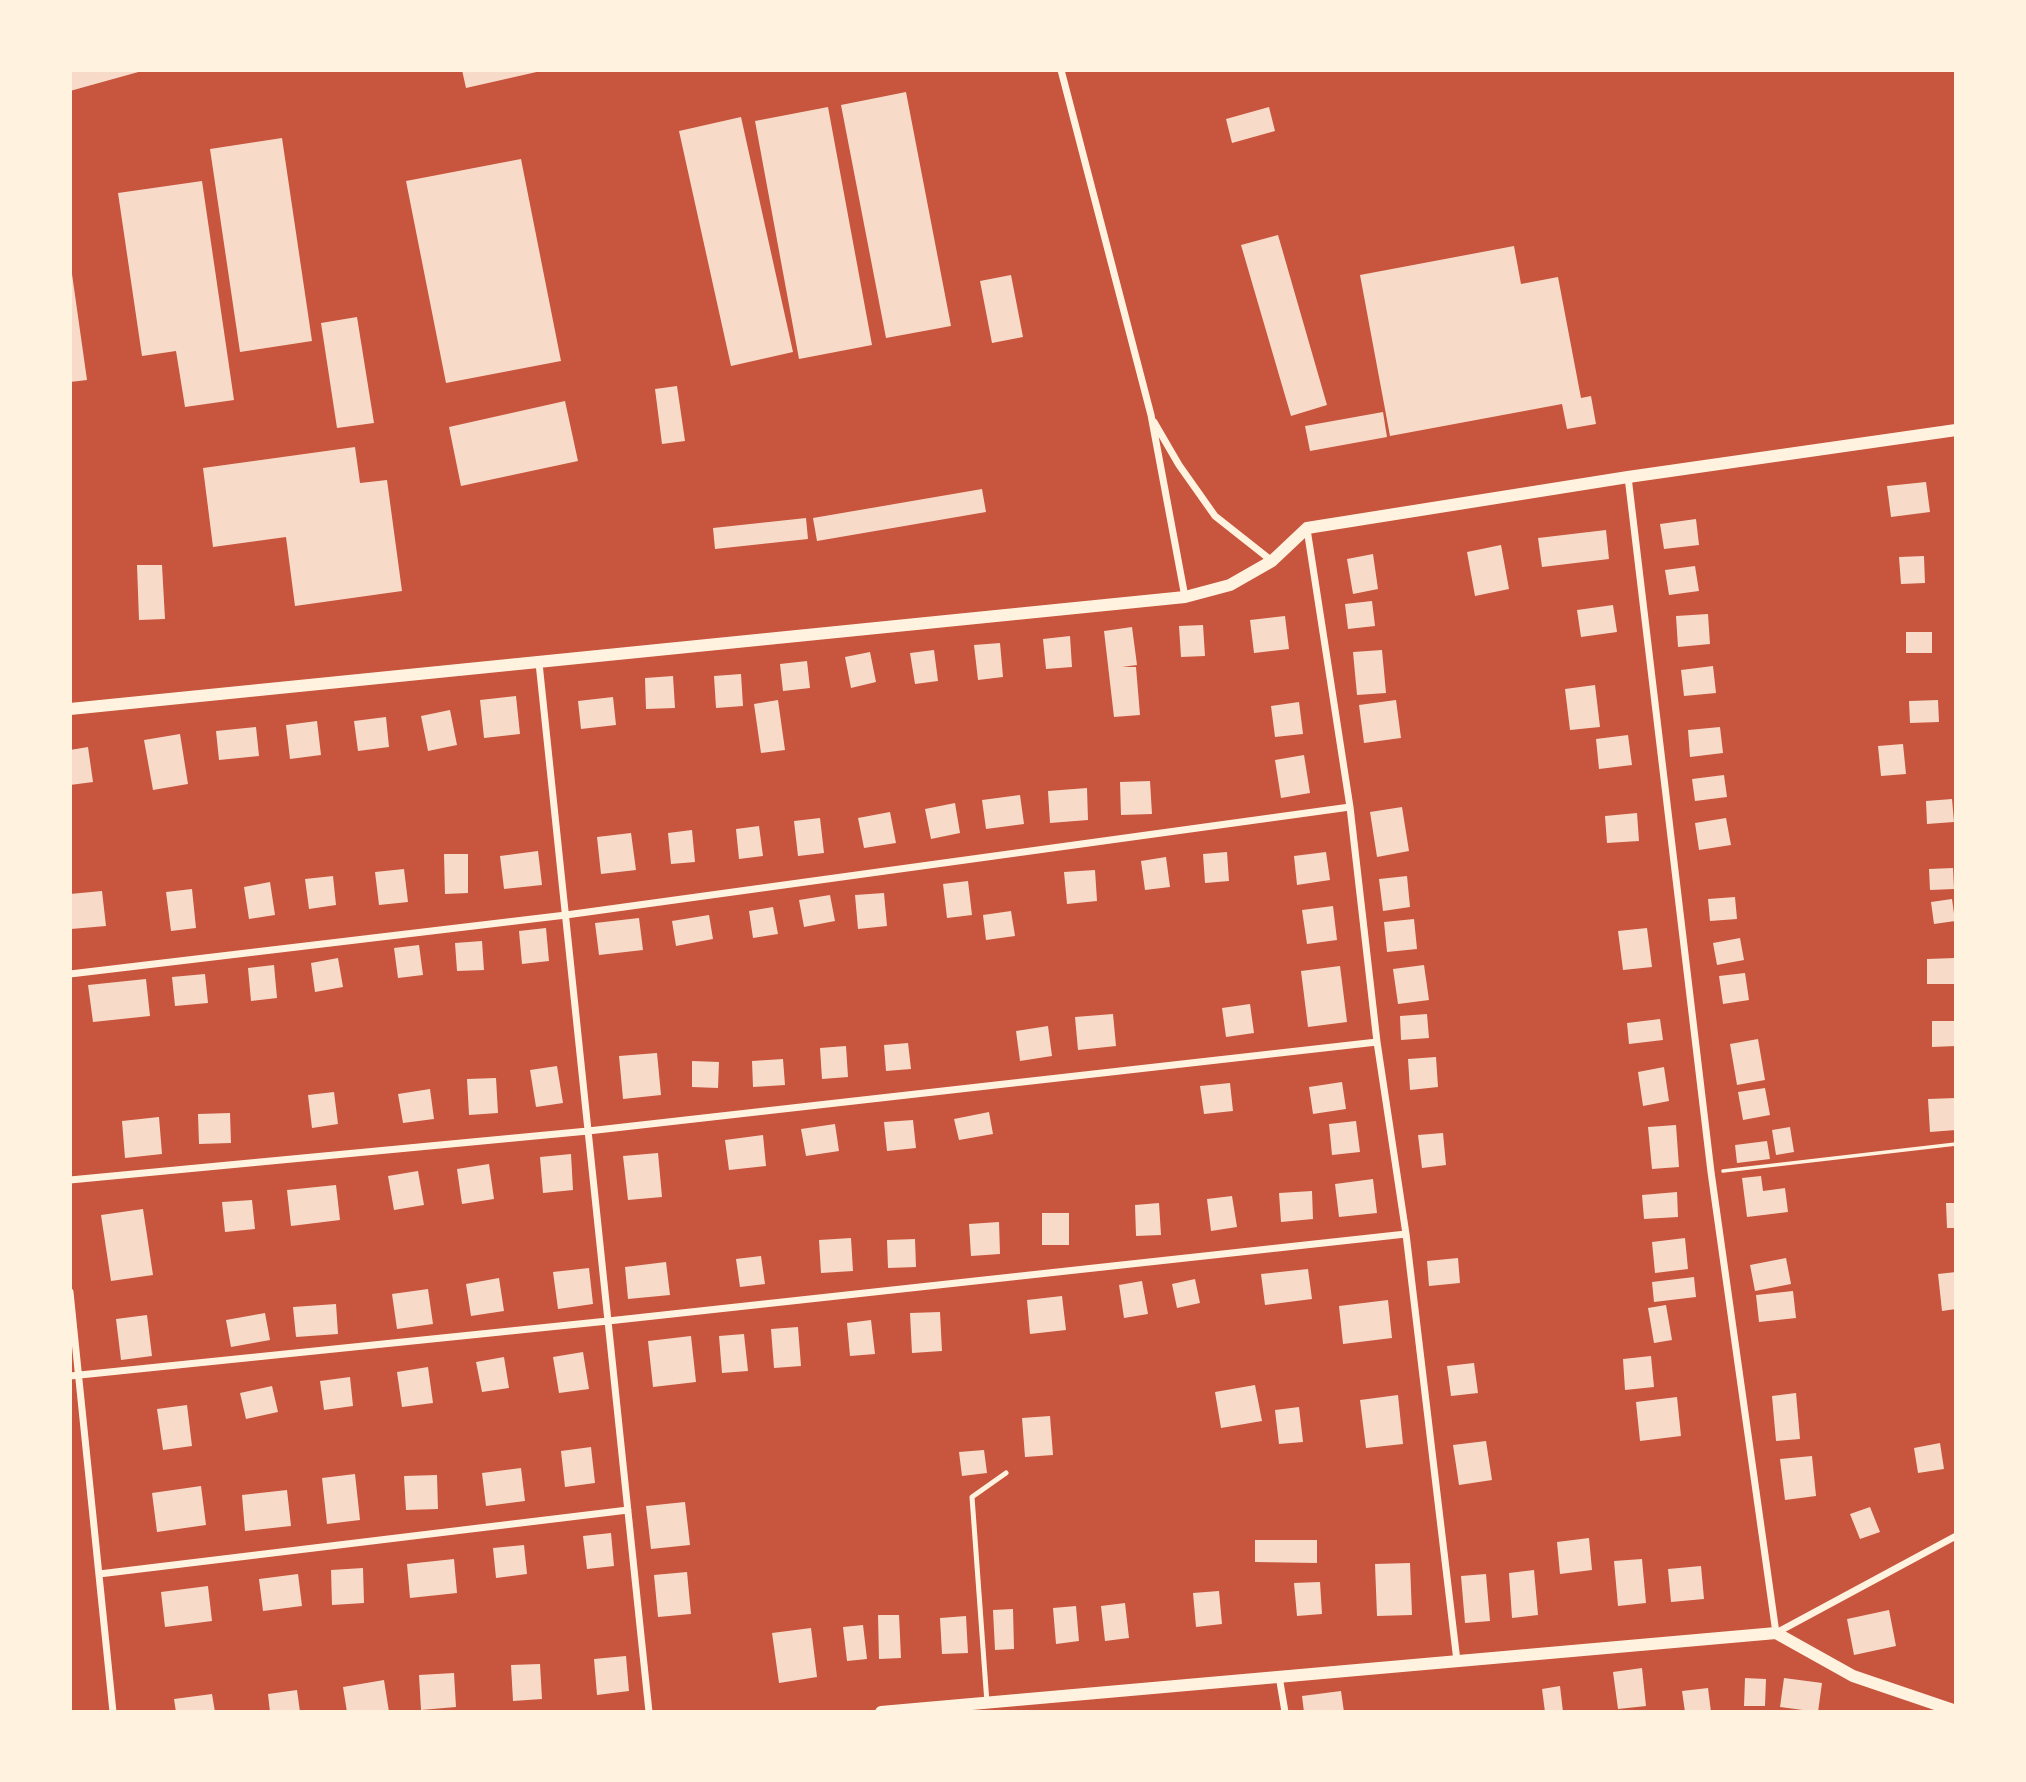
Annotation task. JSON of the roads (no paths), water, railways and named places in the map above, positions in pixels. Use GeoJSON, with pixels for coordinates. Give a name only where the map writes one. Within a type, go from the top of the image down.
{"type":"FeatureCollection","features":[{"type":"Feature","properties":{"kind":"street"},"geometry":{"type":"LineString","coordinates":[[1061,70],[1151,415],[1185,597]]}},
{"type":"Feature","properties":{"kind":"street"},"geometry":{"type":"LineString","coordinates":[[1151,415],[1179,465],[1215,516],[1272,561]]}},
{"type":"Feature","properties":{"kind":"street"},"geometry":{"type":"LineString","coordinates":[[70,709],[1185,597],[1230,585],[1272,561],[1307,528],[1628,477],[1956,430]]}},
{"type":"Feature","properties":{"kind":"street"},"geometry":{"type":"LineString","coordinates":[[1628,477],[1711,1172],[1776,1633]]}},
{"type":"Feature","properties":{"kind":"street"},"geometry":{"type":"LineString","coordinates":[[1307,528],[1350,807],[1377,1042],[1406,1234],[1457,1661]]}},
{"type":"Feature","properties":{"kind":"street"},"geometry":{"type":"LineString","coordinates":[[539,663],[649,1712]]}},
{"type":"Feature","properties":{"kind":"street"},"geometry":{"type":"LineString","coordinates":[[70,974],[566,915],[1350,807]]}},
{"type":"Feature","properties":{"kind":"street"},"geometry":{"type":"LineString","coordinates":[[70,1180],[588,1131],[1377,1042]]}},
{"type":"Feature","properties":{"kind":"street"},"geometry":{"type":"LineString","coordinates":[[74,1375],[608,1321],[1406,1234]]}},
{"type":"Feature","properties":{"kind":"street"},"geometry":{"type":"LineString","coordinates":[[70,1292],[74,1375],[113,1712]]}},
{"type":"Feature","properties":{"kind":"street"},"geometry":{"type":"LineString","coordinates":[[99,1574],[628,1510]]}},
{"type":"Feature","properties":{"kind":"street"},"geometry":{"type":"LineString","coordinates":[[881,1712],[1776,1633],[1956,1536]]}},
{"type":"Feature","properties":{"kind":"street"},"geometry":{"type":"LineString","coordinates":[[1776,1633],[1853,1676],[1956,1711]]}},
{"type":"Feature","properties":{"kind":"street"},"geometry":{"type":"LineString","coordinates":[[1279,1676],[1285,1712]]}},
{"type":"Feature","properties":{"kind":"lane"},"geometry":{"type":"LineString","coordinates":[[987,1703],[972,1497],[1006,1473]]}}]}
